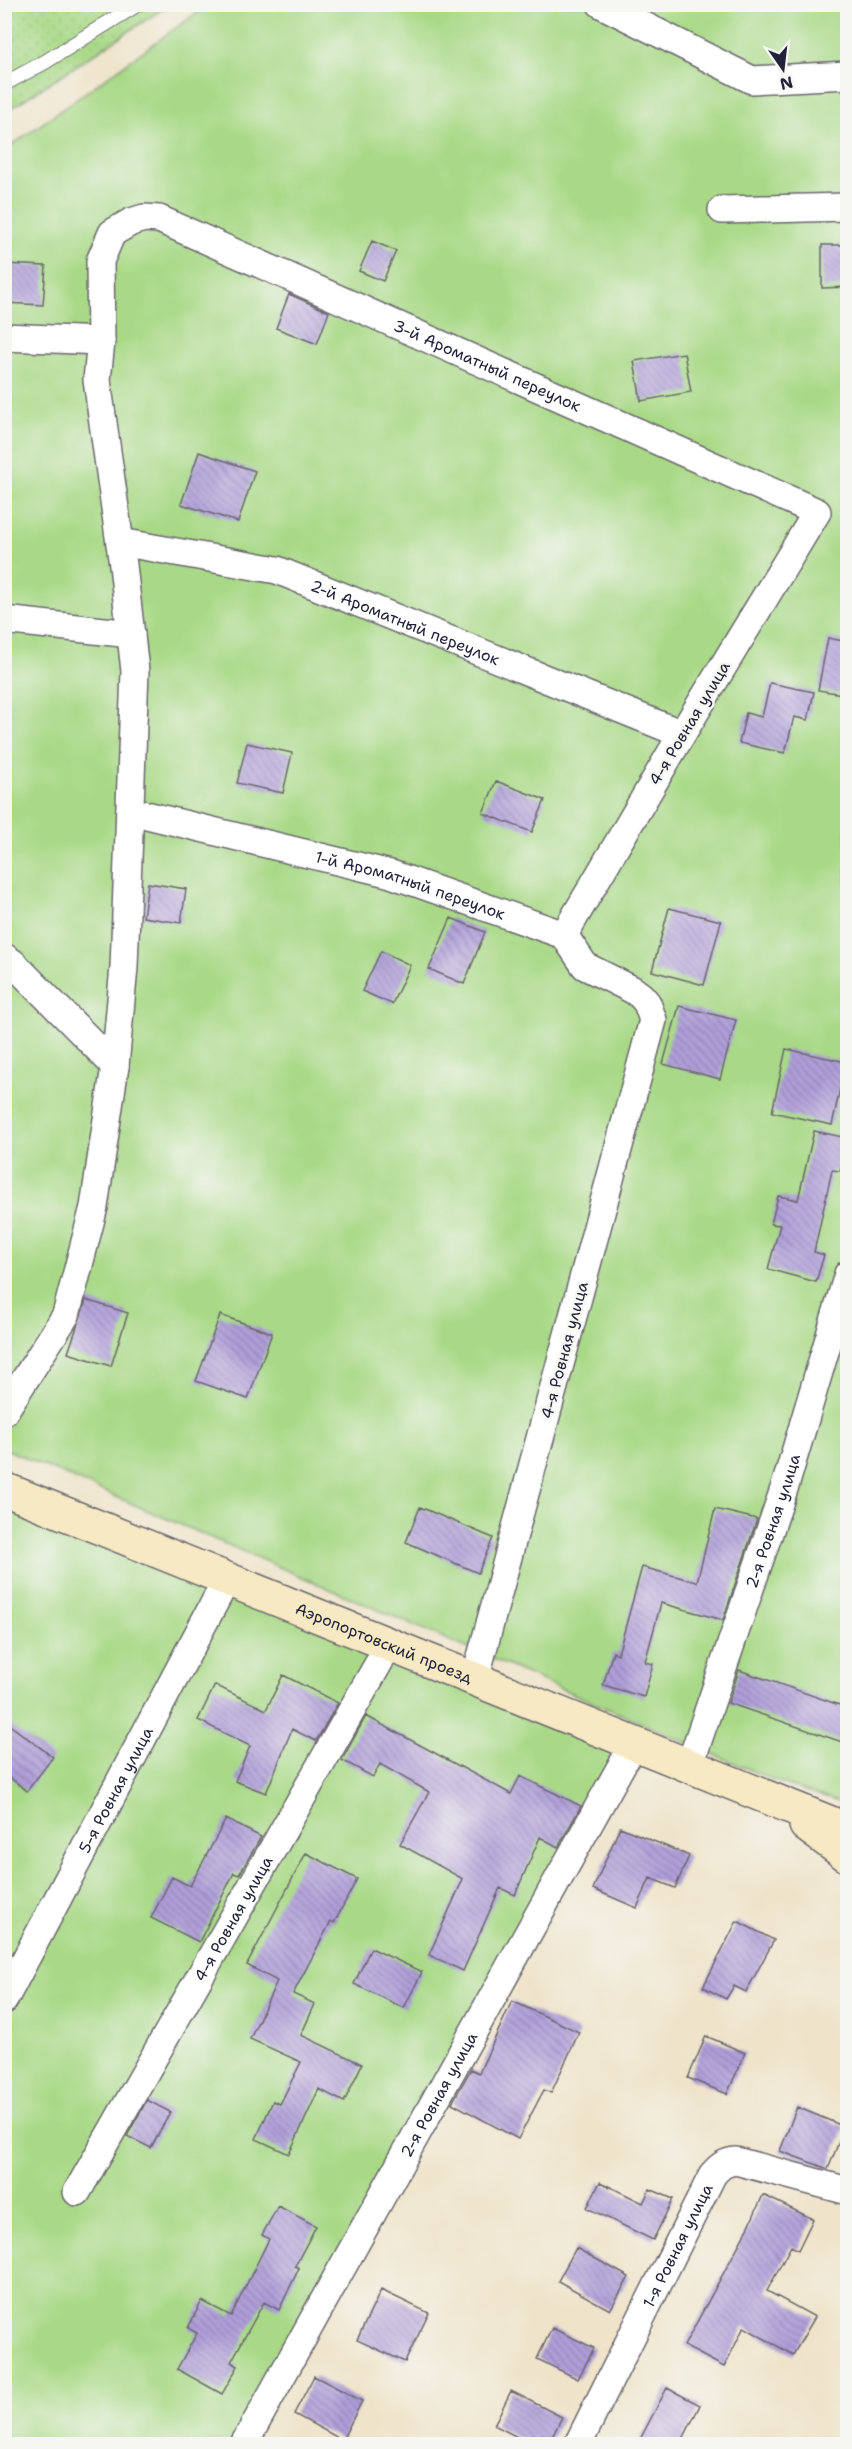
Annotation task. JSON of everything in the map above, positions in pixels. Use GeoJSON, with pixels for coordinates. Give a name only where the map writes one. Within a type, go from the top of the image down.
{"type":"FeatureCollection","features":[{"type":"Feature","properties":{"kind":"main road","name":"Аэропортовский проезд"},"geometry":{"type":"LineString","coordinates":[[4,1489],[634,1743],[762,1797]]}},
{"type":"Feature","properties":{"kind":"main road"},"geometry":{"type":"LineString","coordinates":[[762,1797],[848,1830]]}},
{"type":"Feature","properties":{"kind":"main road"},"geometry":{"type":"LineString","coordinates":[[762,1797],[815,1831],[848,1856]]}},
{"type":"Feature","properties":{"kind":"street"},"geometry":{"type":"LineString","coordinates":[[601,4],[752,80],[848,75]]}},
{"type":"Feature","properties":{"kind":"street"},"geometry":{"type":"LineString","coordinates":[[722,210],[848,207]]}},
{"type":"Feature","properties":{"kind":"street","name":"3-й Ароматный переулок"},"geometry":{"type":"LineString","coordinates":[[101,341],[100,261],[112,233],[131,222],[144,218],[159,219],[817,512]]}},
{"type":"Feature","properties":{"kind":"street"},"geometry":{"type":"LineString","coordinates":[[4,337],[101,341],[97,380],[120,542],[135,671],[124,967],[115,1066],[94,1207],[66,1315],[4,1412]]}},
{"type":"Feature","properties":{"kind":"street","name":"4-я Ровная улица"},"geometry":{"type":"LineString","coordinates":[[475,1679],[653,1020],[641,996],[585,966],[564,935],[682,734],[817,512]]}},
{"type":"Feature","properties":{"kind":"street","name":"2-й Ароматный переулок"},"geometry":{"type":"LineString","coordinates":[[120,542],[277,570],[682,734]]}},
{"type":"Feature","properties":{"kind":"street"},"geometry":{"type":"LineString","coordinates":[[4,620],[131,634]]}},
{"type":"Feature","properties":{"kind":"street","name":"1-й Ароматный переулок"},"geometry":{"type":"LineString","coordinates":[[130,811],[391,874],[564,935]]}},
{"type":"Feature","properties":{"kind":"street"},"geometry":{"type":"LineString","coordinates":[[4,957],[13,963],[115,1066]]}},
{"type":"Feature","properties":{"kind":"street","name":"2-я Ровная улица"},"geometry":{"type":"LineString","coordinates":[[689,1767],[786,1483],[848,1274]]}},
{"type":"Feature","properties":{"kind":"street","name":"5-я Ровная улица"},"geometry":{"type":"LineString","coordinates":[[4,2000],[227,1579]]}},
{"type":"Feature","properties":{"kind":"street","name":"4-я Ровная улица"},"geometry":{"type":"LineString","coordinates":[[77,2192],[389,1645]]}},
{"type":"Feature","properties":{"kind":"street","name":"2-я Ровная улица"},"geometry":{"type":"LineString","coordinates":[[244,2445],[634,1743]]}},
{"type":"Feature","properties":{"kind":"street","name":"1-я Ровная улица"},"geometry":{"type":"LineString","coordinates":[[578,2445],[713,2174],[719,2167],[726,2162],[736,2161],[848,2191]]}},
{"type":"Feature","properties":{"kind":"lane"},"geometry":{"type":"LineString","coordinates":[[4,84],[45,62],[138,4]]}},
{"type":"Feature","properties":{"kind":"green space"},"geometry":{"type":"Polygon","coordinates":[[[5,5],[169,5],[5,112],[5,5]]]}},
{"type":"Feature","properties":{"kind":"green space"},"geometry":{"type":"Polygon","coordinates":[[[208,5],[847,5],[847,1805],[778,1782],[5,1449],[4,151],[208,5]]]}},
{"type":"Feature","properties":{"kind":"green space"},"geometry":{"type":"Polygon","coordinates":[[[4,1503],[624,1752],[248,2444],[5,2444],[4,1503]]]}},
{"type":"Feature","properties":{"kind":"building"},"geometry":{"type":"Polygon","coordinates":[[[372,241],[396,251],[383,281],[359,271],[372,241]]]}},
{"type":"Feature","properties":{"kind":"building"},"geometry":{"type":"Polygon","coordinates":[[[822,245],[848,245],[848,287],[822,288],[822,245]]]}},
{"type":"Feature","properties":{"kind":"building"},"geometry":{"type":"Polygon","coordinates":[[[4,264],[46,266],[43,305],[4,303],[4,264]]]}},
{"type":"Feature","properties":{"kind":"building"},"geometry":{"type":"Polygon","coordinates":[[[289,294],[329,312],[317,344],[276,328],[289,294]]]}},
{"type":"Feature","properties":{"kind":"building"},"geometry":{"type":"Polygon","coordinates":[[[684,353],[691,392],[641,401],[634,361],[684,353]]]}},
{"type":"Feature","properties":{"kind":"building"},"geometry":{"type":"Polygon","coordinates":[[[199,452],[255,471],[238,522],[181,504],[199,452]]]}},
{"type":"Feature","properties":{"kind":"building"},"geometry":{"type":"Polygon","coordinates":[[[828,638],[848,642],[848,695],[818,690],[828,638]]]}},
{"type":"Feature","properties":{"kind":"building"},"geometry":{"type":"Polygon","coordinates":[[[770,683],[814,692],[808,720],[794,717],[785,753],[739,743],[746,713],[762,717],[770,683]]]}},
{"type":"Feature","properties":{"kind":"building"},"geometry":{"type":"Polygon","coordinates":[[[247,743],[292,753],[283,793],[237,783],[247,743]]]}},
{"type":"Feature","properties":{"kind":"building"},"geometry":{"type":"Polygon","coordinates":[[[496,781],[545,800],[532,832],[483,813],[496,781]]]}},
{"type":"Feature","properties":{"kind":"building"},"geometry":{"type":"Polygon","coordinates":[[[148,883],[186,889],[181,923],[143,917],[148,883]]]}},
{"type":"Feature","properties":{"kind":"building"},"geometry":{"type":"Polygon","coordinates":[[[669,908],[721,921],[704,985],[652,971],[669,908]]]}},
{"type":"Feature","properties":{"kind":"building"},"geometry":{"type":"Polygon","coordinates":[[[451,918],[485,932],[464,984],[429,969],[451,918]]]}},
{"type":"Feature","properties":{"kind":"building"},"geometry":{"type":"Polygon","coordinates":[[[381,951],[410,965],[392,1004],[362,991],[381,951]]]}},
{"type":"Feature","properties":{"kind":"building"},"geometry":{"type":"Polygon","coordinates":[[[679,1006],[736,1020],[720,1079],[663,1064],[679,1006]]]}},
{"type":"Feature","properties":{"kind":"building"},"geometry":{"type":"Polygon","coordinates":[[[786,1049],[846,1062],[832,1125],[772,1112],[786,1049]]]}},
{"type":"Feature","properties":{"kind":"building"},"geometry":{"type":"Polygon","coordinates":[[[814,1131],[848,1138],[841,1171],[832,1170],[814,1252],[824,1255],[816,1282],[768,1269],[780,1225],[771,1224],[778,1196],[798,1200],[814,1131]]]}},
{"type":"Feature","properties":{"kind":"building"},"geometry":{"type":"Polygon","coordinates":[[[86,1300],[128,1313],[111,1366],[68,1353],[86,1300]]]}},
{"type":"Feature","properties":{"kind":"building"},"geometry":{"type":"Polygon","coordinates":[[[220,1315],[272,1333],[248,1399],[196,1381],[220,1315]]]}},
{"type":"Feature","properties":{"kind":"building"},"geometry":{"type":"Polygon","coordinates":[[[420,1507],[493,1538],[478,1573],[406,1542],[420,1507]]]}},
{"type":"Feature","properties":{"kind":"building"},"geometry":{"type":"Polygon","coordinates":[[[715,1509],[757,1519],[723,1620],[661,1603],[645,1662],[653,1664],[644,1697],[603,1685],[613,1652],[618,1654],[642,1567],[697,1582],[715,1509]]]}},
{"type":"Feature","properties":{"kind":"building"},"geometry":{"type":"Polygon","coordinates":[[[739,1670],[848,1708],[848,1744],[728,1703],[739,1670]]]}},
{"type":"Feature","properties":{"kind":"building"},"geometry":{"type":"Polygon","coordinates":[[[283,1675],[338,1703],[316,1741],[292,1729],[266,1793],[235,1781],[250,1746],[198,1720],[215,1685],[266,1710],[283,1675]]]}},
{"type":"Feature","properties":{"kind":"building"},"geometry":{"type":"Polygon","coordinates":[[[366,1716],[511,1794],[520,1776],[581,1806],[558,1847],[540,1837],[515,1895],[500,1888],[463,1971],[429,1955],[463,1879],[400,1844],[429,1792],[380,1764],[373,1777],[342,1760],[366,1716]]]}},
{"type":"Feature","properties":{"kind":"building"},"geometry":{"type":"Polygon","coordinates":[[[4,1721],[53,1757],[27,1791],[4,1773],[4,1721]]]}},
{"type":"Feature","properties":{"kind":"building"},"geometry":{"type":"Polygon","coordinates":[[[226,1819],[261,1837],[239,1875],[234,1873],[199,1942],[151,1918],[172,1877],[190,1886],[226,1819]]]}},
{"type":"Feature","properties":{"kind":"building"},"geometry":{"type":"Polygon","coordinates":[[[620,1827],[689,1856],[675,1888],[650,1878],[637,1908],[593,1889],[620,1827]]]}},
{"type":"Feature","properties":{"kind":"building"},"geometry":{"type":"Polygon","coordinates":[[[306,1853],[357,1879],[334,1923],[331,1921],[293,1994],[315,2004],[301,2035],[362,2064],[344,2102],[319,2089],[289,2154],[256,2139],[273,2101],[280,2104],[301,2062],[250,2039],[277,1981],[247,1965],[306,1853]]]}},
{"type":"Feature","properties":{"kind":"building"},"geometry":{"type":"Polygon","coordinates":[[[737,1921],[774,1940],[746,1992],[734,1986],[726,1999],[703,1987],[737,1921]]]}},
{"type":"Feature","properties":{"kind":"building"},"geometry":{"type":"Polygon","coordinates":[[[371,1948],[422,1972],[404,2008],[354,1984],[371,1948]]]}},
{"type":"Feature","properties":{"kind":"building"},"geometry":{"type":"Polygon","coordinates":[[[512,2001],[579,2032],[551,2093],[544,2090],[518,2139],[452,2103],[471,2069],[479,2073],[512,2001]]]}},
{"type":"Feature","properties":{"kind":"building"},"geometry":{"type":"Polygon","coordinates":[[[706,2036],[745,2053],[727,2094],[688,2078],[706,2036]]]}},
{"type":"Feature","properties":{"kind":"building"},"geometry":{"type":"Polygon","coordinates":[[[147,2100],[170,2112],[151,2148],[127,2136],[147,2100]]]}},
{"type":"Feature","properties":{"kind":"building"},"geometry":{"type":"Polygon","coordinates":[[[797,2107],[845,2127],[828,2169],[780,2151],[797,2107]]]}},
{"type":"Feature","properties":{"kind":"building"},"geometry":{"type":"Polygon","coordinates":[[[600,2182],[643,2203],[650,2189],[673,2199],[653,2240],[587,2208],[600,2182]]]}},
{"type":"Feature","properties":{"kind":"building"},"geometry":{"type":"Polygon","coordinates":[[[763,2195],[813,2219],[798,2250],[791,2246],[767,2291],[815,2317],[793,2355],[744,2327],[724,2367],[684,2346],[749,2226],[763,2195]]]}},
{"type":"Feature","properties":{"kind":"building"},"geometry":{"type":"Polygon","coordinates":[[[278,2206],[316,2226],[295,2266],[299,2268],[279,2310],[264,2302],[231,2362],[238,2366],[222,2394],[177,2369],[197,2333],[188,2328],[202,2301],[231,2316],[269,2239],[262,2235],[278,2206]]]}},
{"type":"Feature","properties":{"kind":"building"},"geometry":{"type":"Polygon","coordinates":[[[576,2248],[629,2277],[610,2310],[558,2281],[576,2248]]]}},
{"type":"Feature","properties":{"kind":"building"},"geometry":{"type":"Polygon","coordinates":[[[381,2290],[429,2313],[405,2362],[357,2340],[381,2290]]]}},
{"type":"Feature","properties":{"kind":"building"},"geometry":{"type":"Polygon","coordinates":[[[552,2328],[594,2348],[578,2379],[537,2359],[552,2328]]]}},
{"type":"Feature","properties":{"kind":"building"},"geometry":{"type":"Polygon","coordinates":[[[314,2376],[362,2401],[342,2440],[294,2414],[314,2376]]]}},
{"type":"Feature","properties":{"kind":"building"},"geometry":{"type":"Polygon","coordinates":[[[667,2388],[700,2405],[680,2445],[637,2445],[667,2388]]]}},
{"type":"Feature","properties":{"kind":"building"},"geometry":{"type":"Polygon","coordinates":[[[511,2391],[562,2417],[548,2445],[533,2445],[494,2425],[511,2391]]]}}]}
